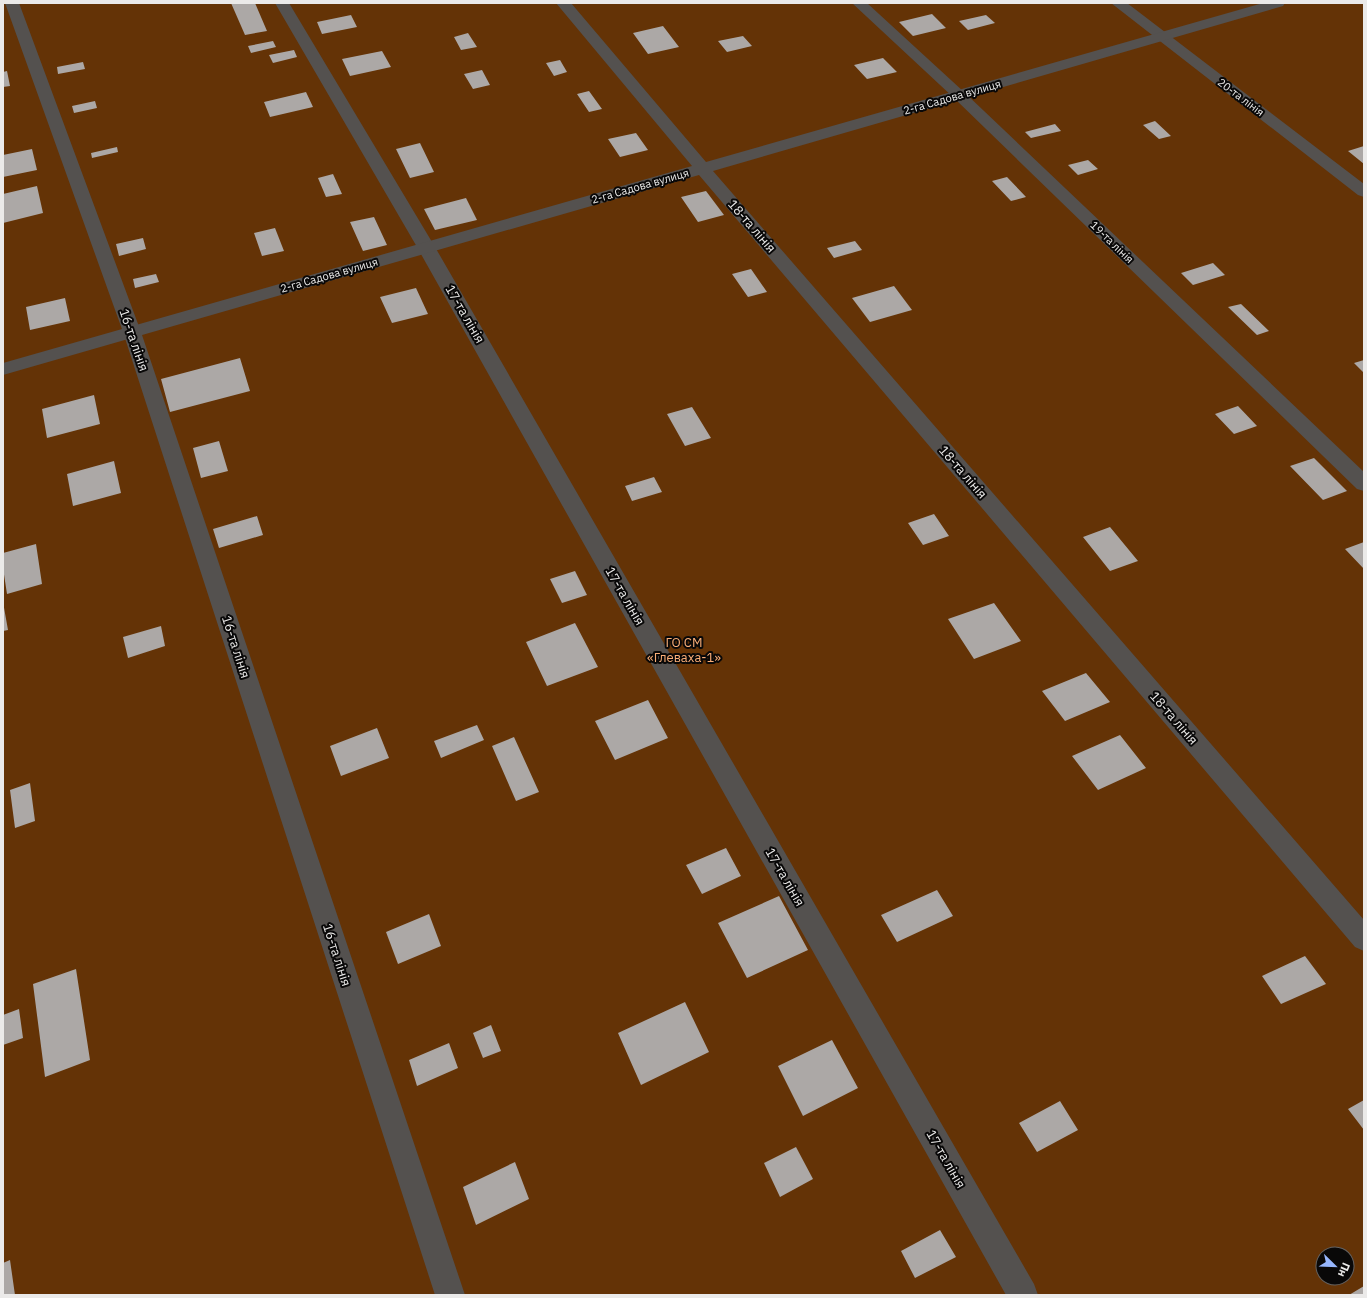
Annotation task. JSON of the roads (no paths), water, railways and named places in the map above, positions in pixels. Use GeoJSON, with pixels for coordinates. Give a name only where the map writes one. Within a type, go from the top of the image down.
{"type":"FeatureCollection","features":[{"type":"Feature","properties":{"kind":"street","name":"16-та лінія"},"geometry":{"type":"LineString","coordinates":[[12,3],[132,332],[450,1295]]}},
{"type":"Feature","properties":{"kind":"street","name":"17-та лінія"},"geometry":{"type":"LineString","coordinates":[[282,3],[426,247],[1023,1295]]}},
{"type":"Feature","properties":{"kind":"street","name":"18-та лінія"},"geometry":{"type":"LineString","coordinates":[[563,3],[702,168],[1364,939]]}},
{"type":"Feature","properties":{"kind":"street","name":"19-та лінія"},"geometry":{"type":"LineString","coordinates":[[858,3],[959,95],[1364,484]]}},
{"type":"Feature","properties":{"kind":"street","name":"20-та лінія"},"geometry":{"type":"LineString","coordinates":[[1118,3],[1364,192]]}},
{"type":"Feature","properties":{"kind":"street","name":"2-га Садова вулиця"},"geometry":{"type":"LineString","coordinates":[[3,369],[1278,3]]}},
{"type":"Feature","properties":{"kind":"park label","name":"ГО СМ «Глеваха-1»"},"geometry":{"type":"Point","coordinates":[684,650]}}]}
